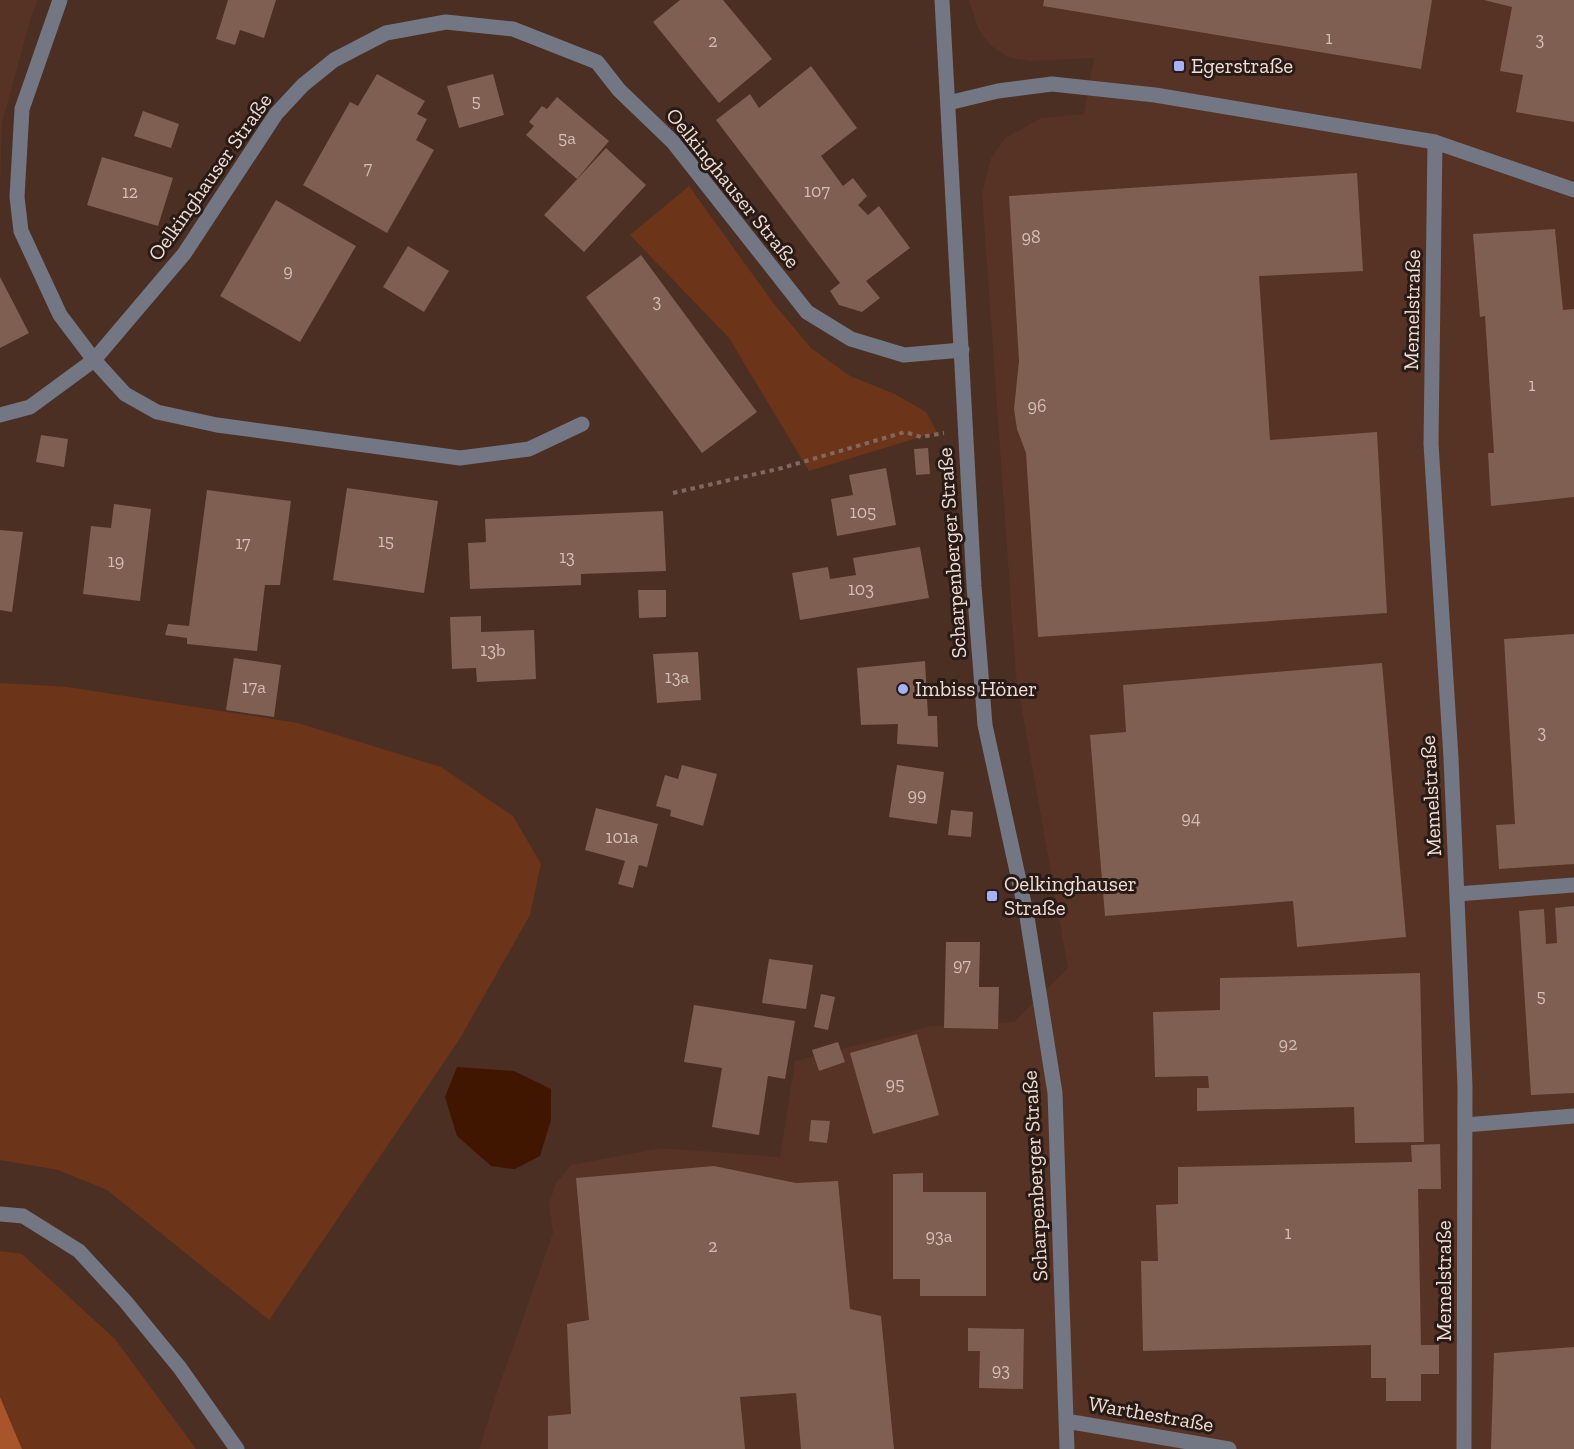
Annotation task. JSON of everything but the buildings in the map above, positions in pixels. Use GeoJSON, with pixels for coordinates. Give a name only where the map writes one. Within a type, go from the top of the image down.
{"type":"FeatureCollection","features":[{"type":"Feature","properties":{"kind":"street"},"geometry":{"type":"LineString","coordinates":[[60,0],[22,109],[17,197],[21,231],[60,315],[94,360],[124,394],[157,412],[218,425],[460,458],[530,449],[582,424]]}},
{"type":"Feature","properties":{"kind":"street","name":"Scharpenberger Straße"},"geometry":{"type":"LineString","coordinates":[[942,0],[985,725],[1027,917],[1055,1092],[1066,1449]]}},
{"type":"Feature","properties":{"kind":"street","name":"Oelkinghauser Straße"},"geometry":{"type":"LineString","coordinates":[[0,415],[30,407],[94,360],[184,254],[276,114],[303,86],[334,60],[386,33],[446,22],[513,29],[597,62],[619,90],[673,142],[807,312],[851,339],[904,354],[962,350]]}},
{"type":"Feature","properties":{"kind":"street"},"geometry":{"type":"LineString","coordinates":[[948,104],[998,91],[1052,84],[1099,87],[1435,142],[1574,190]]}},
{"type":"Feature","properties":{"kind":"street","name":"Memelstraße"},"geometry":{"type":"LineString","coordinates":[[1435,142],[1431,444],[1457,894],[1465,1125],[1464,1449]]}},
{"type":"Feature","properties":{"kind":"street"},"geometry":{"type":"LineString","coordinates":[[1457,894],[1574,885]]}},
{"type":"Feature","properties":{"kind":"street"},"geometry":{"type":"LineString","coordinates":[[1465,1125],[1574,1116]]}},
{"type":"Feature","properties":{"kind":"street"},"geometry":{"type":"LineString","coordinates":[[0,1214],[23,1216],[79,1251],[125,1301],[180,1368],[237,1449]]}},
{"type":"Feature","properties":{"kind":"street","name":"Warthestraße"},"geometry":{"type":"LineString","coordinates":[[1066,1420],[1229,1449]]}},
{"type":"Feature","properties":{"kind":"path"},"geometry":{"type":"LineString","coordinates":[[673,493],[782,468],[904,432],[921,437],[966,429]]}},
{"type":"Feature","properties":{"kind":"shaded area"},"geometry":{"type":"Polygon","coordinates":[[[0,0],[38,0],[32,14],[2,123],[0,194],[0,0]]]}},
{"type":"Feature","properties":{"kind":"shaded area"},"geometry":{"type":"Polygon","coordinates":[[[969,0],[1574,0],[1574,1449],[479,1449],[553,1233],[549,1204],[556,1183],[571,1165],[661,1148],[780,1157],[795,1061],[932,1026],[1014,1022],[1068,968],[1016,676],[982,194],[991,158],[1005,138],[1041,118],[1084,114],[1094,58],[1030,61],[1008,57],[990,45],[978,28],[969,0]]]}},
{"type":"Feature","properties":{"kind":"shaded area"},"geometry":{"type":"Polygon","coordinates":[[[689,186],[774,304],[811,348],[850,376],[895,394],[926,412],[937,432],[809,471],[729,338],[630,235],[689,186]]]}},
{"type":"Feature","properties":{"kind":"shaded area"},"geometry":{"type":"Polygon","coordinates":[[[0,683],[68,687],[298,723],[441,767],[513,816],[541,864],[530,915],[459,1040],[269,1320],[107,1190],[58,1170],[0,1160],[0,683]]]}},
{"type":"Feature","properties":{"kind":"shaded area"},"geometry":{"type":"Polygon","coordinates":[[[457,1067],[514,1071],[551,1089],[551,1120],[540,1156],[515,1169],[491,1166],[457,1136],[445,1097],[457,1067]]]}},
{"type":"Feature","properties":{"kind":"shaded area"},"geometry":{"type":"Polygon","coordinates":[[[0,1251],[22,1254],[115,1339],[196,1449],[22,1449],[0,1397],[0,1251]]]}},
{"type":"Feature","properties":{"kind":"shaded area"},"geometry":{"type":"Polygon","coordinates":[[[0,1397],[22,1449],[0,1449],[0,1397]]]}},
{"type":"Feature","properties":{"kind":"place","name":"Egerstraße"},"geometry":{"type":"Point","coordinates":[1179,66]}},
{"type":"Feature","properties":{"kind":"place","name":"Imbiss Höner"},"geometry":{"type":"Point","coordinates":[903,689]}},
{"type":"Feature","properties":{"kind":"place","name":"Oelkinghauser Straße"},"geometry":{"type":"Point","coordinates":[992,896]}}]}
